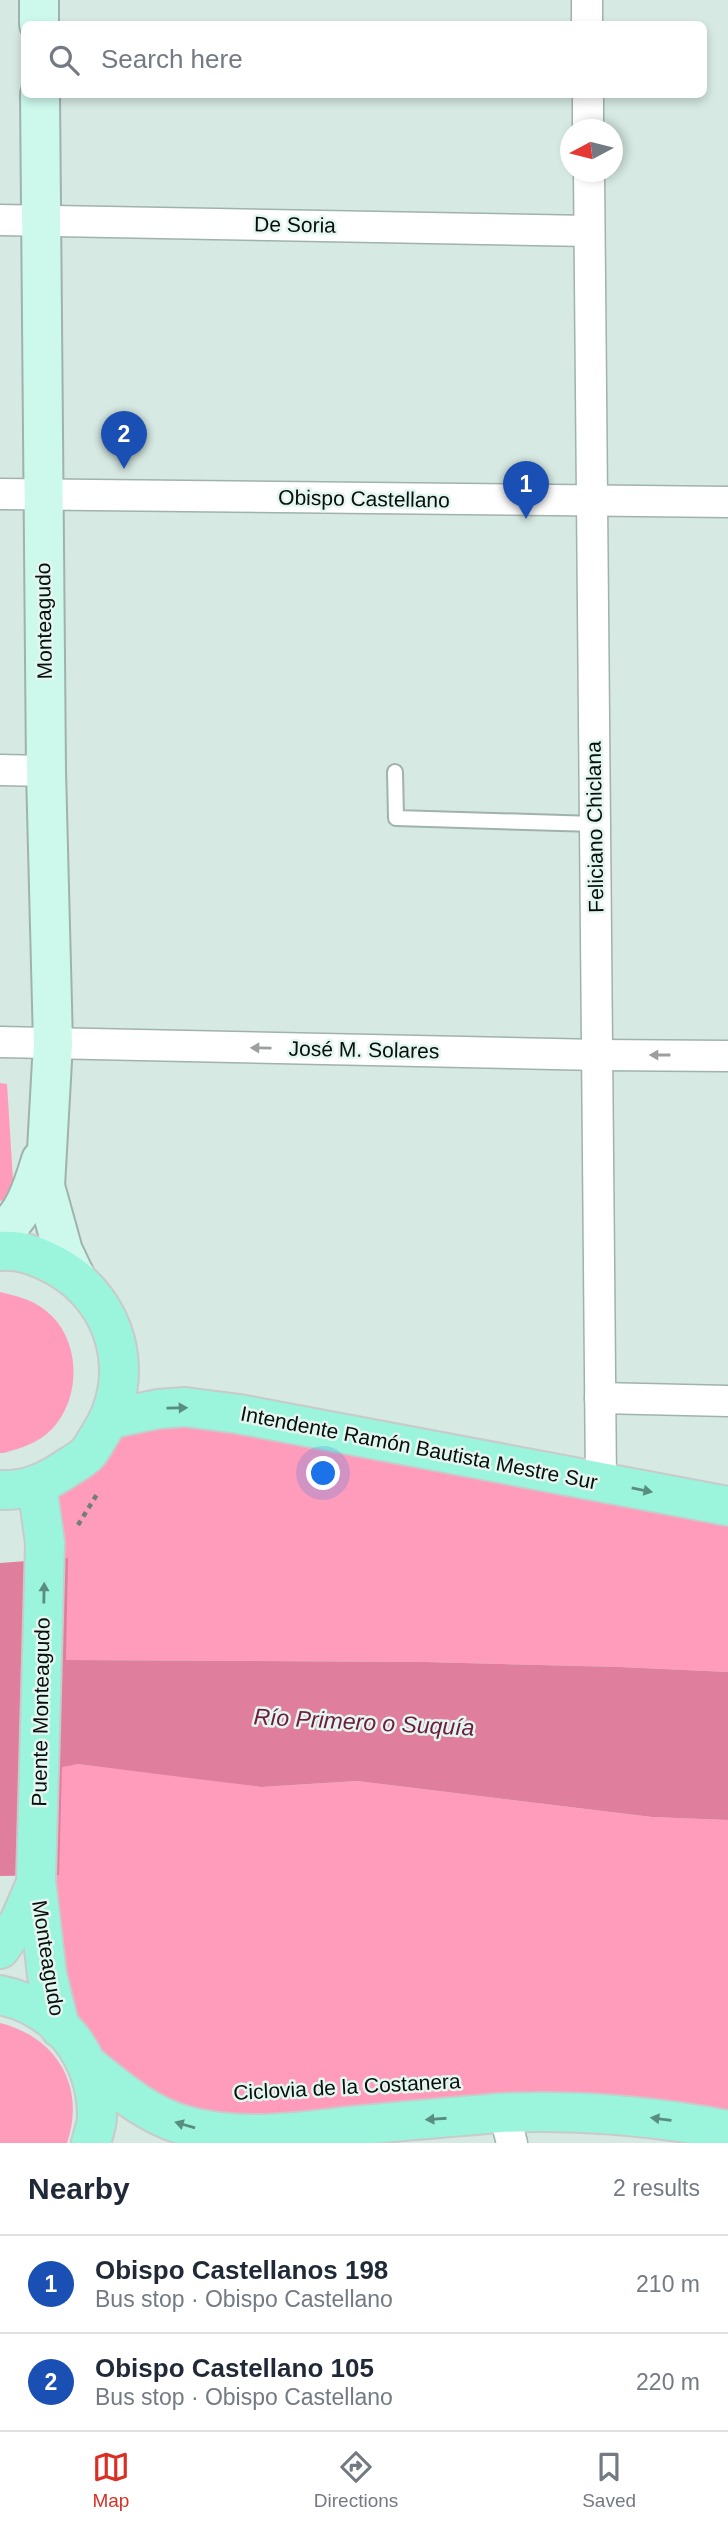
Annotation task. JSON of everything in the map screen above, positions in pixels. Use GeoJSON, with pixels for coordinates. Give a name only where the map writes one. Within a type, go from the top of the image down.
{"type":"FeatureCollection","features":[{"type":"Feature","properties":{"kind":"main road"},"geometry":{"type":"LineString","coordinates":[[0,1251],[41,1258],[75,1276],[101,1305],[117,1340],[120,1382],[110,1419],[87,1454],[37,1486],[0,1490]]}},
{"type":"Feature","properties":{"kind":"main road","name":"Intendente Ramón Bautista Mestre Sur"},"geometry":{"type":"LineString","coordinates":[[110,1419],[158,1409],[185,1407],[239,1414],[728,1506]]}},
{"type":"Feature","properties":{"kind":"main road"},"geometry":{"type":"LineString","coordinates":[[37,1486],[44,1537]]}},
{"type":"Feature","properties":{"kind":"main road","name":"Puente Monteagudo"},"geometry":{"type":"LineString","coordinates":[[36,1881],[44,1537]]}},
{"type":"Feature","properties":{"kind":"main road","name":"Monteagudo"},"geometry":{"type":"LineString","coordinates":[[0,1949],[19,1922],[36,1881]]}},
{"type":"Feature","properties":{"kind":"main road","name":"Monteagudo"},"geometry":{"type":"LineString","coordinates":[[36,1881],[47,1975],[60,2028]]}},
{"type":"Feature","properties":{"kind":"main road"},"geometry":{"type":"LineString","coordinates":[[0,1995],[40,2010],[76,2045],[89,2066],[123,2095],[159,2116],[180,2124],[224,2133],[508,2128],[618,2114],[728,2130]]}},
{"type":"Feature","properties":{"kind":"main road"},"geometry":{"type":"LineString","coordinates":[[89,2066],[97,2119],[91,2143]]}},
{"type":"Feature","properties":{"kind":"street"},"geometry":{"type":"LineString","coordinates":[[39,0],[39,21]]}},
{"type":"Feature","properties":{"kind":"street"},"geometry":{"type":"LineString","coordinates":[[587,0],[587,21]]}},
{"type":"Feature","properties":{"kind":"street","name":"Monteagudo"},"geometry":{"type":"LineString","coordinates":[[40,98],[46,771],[52,1044],[45,1186],[63,1251],[75,1276]]}},
{"type":"Feature","properties":{"kind":"street"},"geometry":{"type":"LineString","coordinates":[[588,98],[588,119]]}},
{"type":"Feature","properties":{"kind":"street","name":"Feliciano Chiclana"},"geometry":{"type":"LineString","coordinates":[[589,182],[601,1483]]}},
{"type":"Feature","properties":{"kind":"street","name":"De Soria"},"geometry":{"type":"LineString","coordinates":[[0,220],[589,231]]}},
{"type":"Feature","properties":{"kind":"street","name":"Obispo Castellano"},"geometry":{"type":"LineString","coordinates":[[0,494],[728,502]]}},
{"type":"Feature","properties":{"kind":"street"},"geometry":{"type":"LineString","coordinates":[[0,770],[46,771]]}},
{"type":"Feature","properties":{"kind":"street","name":"José M. Solares"},"geometry":{"type":"LineString","coordinates":[[0,1042],[728,1056]]}},
{"type":"Feature","properties":{"kind":"street","name":"Monteagudo"},"geometry":{"type":"LineString","coordinates":[[0,1233],[7,1228],[31,1195],[45,1148]]}},
{"type":"Feature","properties":{"kind":"street"},"geometry":{"type":"LineString","coordinates":[[600,1398],[728,1401]]}},
{"type":"Feature","properties":{"kind":"lane"},"geometry":{"type":"LineString","coordinates":[[395,772],[397,818],[595,824]]}},
{"type":"Feature","properties":{"kind":"path"},"geometry":{"type":"LineString","coordinates":[[44,1537],[65,1533],[77,1527],[100,1489]]}},
{"type":"Feature","properties":{"kind":"shaded area"},"geometry":{"type":"Polygon","coordinates":[[[0,1083],[7,1084],[14,1196],[0,1201],[0,1083]]]}},
{"type":"Feature","properties":{"kind":"shaded area"},"geometry":{"type":"Polygon","coordinates":[[[0,1292],[34,1303],[57,1322],[66,1336],[74,1368],[69,1402],[51,1430],[35,1442],[4,1453],[0,1453],[0,1292]]]}},
{"type":"Feature","properties":{"kind":"shaded area"},"geometry":{"type":"Polygon","coordinates":[[[158,1409],[728,1506],[728,1672],[425,1662],[66,1660],[62,1766],[78,1764],[261,1787],[357,1781],[652,1817],[728,1820],[728,2130],[678,2121],[248,2135],[89,2066],[36,1881],[59,1474],[158,1409]]]}},
{"type":"Feature","properties":{"kind":"shaded area"},"geometry":{"type":"Polygon","coordinates":[[[0,2023],[37,2040],[51,2052],[62,2067],[73,2103],[67,2143],[0,2143],[0,2023]]]}},
{"type":"Feature","properties":{"kind":"water","name":"Río Primero o Suquía"},"geometry":{"type":"Polygon","coordinates":[[[68,1558],[66,1660],[425,1662],[728,1672],[728,1820],[652,1817],[357,1781],[261,1787],[78,1764],[62,1767],[59,1875],[0,1876],[0,1563],[68,1558]]]}},
{"type":"Feature","properties":{"kind":"place","name":"Obispo Castellano 105"},"geometry":{"type":"Point","coordinates":[124,469]}},
{"type":"Feature","properties":{"kind":"place","name":"Obispo Castellanos 198"},"geometry":{"type":"Point","coordinates":[526,519]}}]}
